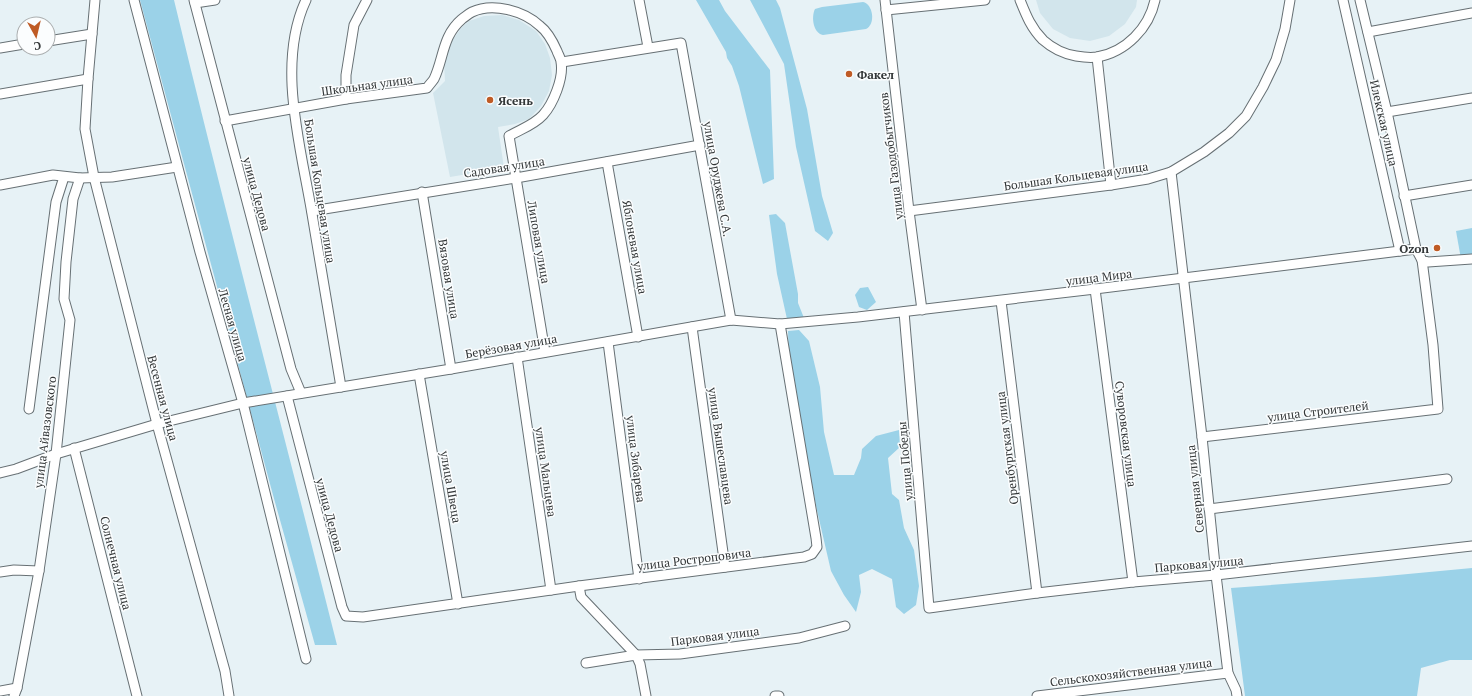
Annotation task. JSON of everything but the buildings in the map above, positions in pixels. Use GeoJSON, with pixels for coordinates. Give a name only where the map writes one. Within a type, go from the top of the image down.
{"type":"FeatureCollection","features":[{"type":"Feature","properties":{"kind":"street"},"geometry":{"type":"LineString","coordinates":[[0,94],[88,79],[95,0]]}},
{"type":"Feature","properties":{"kind":"street","name":"Лесная улица"},"geometry":{"type":"LineString","coordinates":[[134,0],[177,167],[243,403],[306,658]]}},
{"type":"Feature","properties":{"kind":"street"},"geometry":{"type":"LineString","coordinates":[[194,2],[215,0]]}},
{"type":"Feature","properties":{"kind":"street","name":"Большая Кольцевая улица"},"geometry":{"type":"LineString","coordinates":[[306,0],[301,10],[293,41],[291,75],[304,172],[312,211],[341,387]]}},
{"type":"Feature","properties":{"kind":"street"},"geometry":{"type":"LineString","coordinates":[[346,99],[346,75],[354,25],[367,0]]}},
{"type":"Feature","properties":{"kind":"street"},"geometry":{"type":"LineString","coordinates":[[562,62],[648,47],[639,0]]}},
{"type":"Feature","properties":{"kind":"street","name":"улица Газодобытчиков"},"geometry":{"type":"LineString","coordinates":[[885,0],[922,310]]}},
{"type":"Feature","properties":{"kind":"street"},"geometry":{"type":"LineString","coordinates":[[886,10],[985,0]]}},
{"type":"Feature","properties":{"kind":"street"},"geometry":{"type":"LineString","coordinates":[[1020,0],[1029,22],[1043,40],[1067,54],[1097,57],[1112,53],[1127,44],[1136,36],[1145,25],[1153,8],[1154,0]]}},
{"type":"Feature","properties":{"kind":"street","name":"Большая Кольцевая улица"},"geometry":{"type":"LineString","coordinates":[[909,211],[1111,185],[1148,179],[1171,172],[1204,152],[1229,133],[1246,116],[1263,87],[1276,60],[1285,29],[1290,0]]}},
{"type":"Feature","properties":{"kind":"street","name":"Илекская улица"},"geometry":{"type":"LineString","coordinates":[[1343,0],[1400,251]]}},
{"type":"Feature","properties":{"kind":"street"},"geometry":{"type":"LineString","coordinates":[[1360,0],[1387,112],[1416,249],[1422,260],[1434,262],[1472,259]]}},
{"type":"Feature","properties":{"kind":"street","name":"улица Дедова"},"geometry":{"type":"LineString","coordinates":[[194,2],[291,369],[301,393]]}},
{"type":"Feature","properties":{"kind":"street","name":"Школьная улица"},"geometry":{"type":"LineString","coordinates":[[225,121],[346,99],[427,88],[434,79],[445,42],[452,30],[460,20],[487,4],[525,16],[540,26],[552,41],[562,62]]}},
{"type":"Feature","properties":{"kind":"street"},"geometry":{"type":"LineString","coordinates":[[1368,32],[1472,14]]}},
{"type":"Feature","properties":{"kind":"street"},"geometry":{"type":"LineString","coordinates":[[56,40],[92,34]]}},
{"type":"Feature","properties":{"kind":"street","name":"улица Оруджева С.А."},"geometry":{"type":"LineString","coordinates":[[648,47],[681,43],[731,320]]}},
{"type":"Feature","properties":{"kind":"street"},"geometry":{"type":"LineString","coordinates":[[0,48],[16,45]]}},
{"type":"Feature","properties":{"kind":"street"},"geometry":{"type":"LineString","coordinates":[[1097,57],[1111,185]]}},
{"type":"Feature","properties":{"kind":"street","name":"Липовая улица"},"geometry":{"type":"LineString","coordinates":[[545,352],[509,136],[531,125],[542,116],[551,105],[560,79],[562,62]]}},
{"type":"Feature","properties":{"kind":"street","name":"Весенная улица"},"geometry":{"type":"LineString","coordinates":[[88,79],[85,129],[94,177],[157,424],[225,671],[229,696]]}},
{"type":"Feature","properties":{"kind":"street"},"geometry":{"type":"LineString","coordinates":[[1387,112],[1472,98]]}},
{"type":"Feature","properties":{"kind":"street","name":"Садовая улица"},"geometry":{"type":"LineString","coordinates":[[312,211],[516,178],[700,145]]}},
{"type":"Feature","properties":{"kind":"street","name":"Яблоневая улица"},"geometry":{"type":"LineString","coordinates":[[607,162],[638,337]]}},
{"type":"Feature","properties":{"kind":"street"},"geometry":{"type":"LineString","coordinates":[[0,185],[54,175],[80,178],[112,177],[177,167]]}},
{"type":"Feature","properties":{"kind":"street","name":"Северная улица"},"geometry":{"type":"LineString","coordinates":[[1171,172],[1228,673],[1236,690],[1237,696]]}},
{"type":"Feature","properties":{"kind":"street"},"geometry":{"type":"LineString","coordinates":[[29,409],[56,202],[64,177]]}},
{"type":"Feature","properties":{"kind":"street","name":"улица Айвазовского"},"geometry":{"type":"LineString","coordinates":[[16,692],[39,571],[56,454],[70,320],[64,299],[66,262],[73,199],[80,178]]}},
{"type":"Feature","properties":{"kind":"street"},"geometry":{"type":"LineString","coordinates":[[1404,196],[1472,185]]}},
{"type":"Feature","properties":{"kind":"street","name":"Вязовая улица"},"geometry":{"type":"LineString","coordinates":[[422,192],[451,369]]}},
{"type":"Feature","properties":{"kind":"street","name":"улица Мира"},"geometry":{"type":"LineString","coordinates":[[782,324],[1001,301],[1416,249]]}},
{"type":"Feature","properties":{"kind":"street","name":"улица Строителей"},"geometry":{"type":"LineString","coordinates":[[1202,437],[1438,409],[1433,345],[1422,260]]}},
{"type":"Feature","properties":{"kind":"street"},"geometry":{"type":"LineString","coordinates":[[48,261],[66,262]]}},
{"type":"Feature","properties":{"kind":"street","name":"Суворовская улица"},"geometry":{"type":"LineString","coordinates":[[1095,289],[1133,582]]}},
{"type":"Feature","properties":{"kind":"street","name":"Оренбургская улица"},"geometry":{"type":"LineString","coordinates":[[1001,301],[1037,593]]}},
{"type":"Feature","properties":{"kind":"street","name":"улица Победы"},"geometry":{"type":"LineString","coordinates":[[904,312],[929,608]]}},
{"type":"Feature","properties":{"kind":"street","name":"Берёзовая улица"},"geometry":{"type":"LineString","coordinates":[[0,473],[16,469],[74,448],[157,424],[243,403],[451,369],[731,320],[782,324]]}},
{"type":"Feature","properties":{"kind":"street","name":"улица Ростроповича"},"geometry":{"type":"LineString","coordinates":[[346,616],[363,618],[579,586],[804,557],[812,554],[817,547],[782,324]]}},
{"type":"Feature","properties":{"kind":"street","name":"улица Вышеславцева"},"geometry":{"type":"LineString","coordinates":[[692,327],[726,568]]}},
{"type":"Feature","properties":{"kind":"street","name":"улица Зибарева"},"geometry":{"type":"LineString","coordinates":[[608,342],[639,579]]}},
{"type":"Feature","properties":{"kind":"street","name":"улица Мальцева"},"geometry":{"type":"LineString","coordinates":[[517,357],[551,590]]}},
{"type":"Feature","properties":{"kind":"street","name":"улица Швеца"},"geometry":{"type":"LineString","coordinates":[[419,374],[458,604]]}},
{"type":"Feature","properties":{"kind":"street","name":"улица Дедова"},"geometry":{"type":"LineString","coordinates":[[286,396],[342,607],[346,616]]}},
{"type":"Feature","properties":{"kind":"street","name":"Солнечная улица"},"geometry":{"type":"LineString","coordinates":[[74,448],[137,696]]}},
{"type":"Feature","properties":{"kind":"street"},"geometry":{"type":"LineString","coordinates":[[1209,508],[1446,479]]}},
{"type":"Feature","properties":{"kind":"street","name":"Парковая улица"},"geometry":{"type":"LineString","coordinates":[[929,608],[1037,593],[1133,582],[1216,576],[1472,546]]}},
{"type":"Feature","properties":{"kind":"street"},"geometry":{"type":"LineString","coordinates":[[0,572],[14,570],[39,571]]}},
{"type":"Feature","properties":{"kind":"street"},"geometry":{"type":"LineString","coordinates":[[579,586],[581,597],[636,655],[640,664],[646,696]]}},
{"type":"Feature","properties":{"kind":"street","name":"Парковая улица"},"geometry":{"type":"LineString","coordinates":[[586,663],[636,655],[680,654],[799,638],[845,626]]}},
{"type":"Feature","properties":{"kind":"street","name":"Сельскохозяйственная улица"},"geometry":{"type":"LineString","coordinates":[[1036,696],[1228,673]]}},
{"type":"Feature","properties":{"kind":"street"},"geometry":{"type":"LineString","coordinates":[[0,691],[16,692]]}},
{"type":"Feature","properties":{"kind":"shaded area"},"geometry":{"type":"Polygon","coordinates":[[[140,0],[174,0],[337,645],[315,645],[273,495],[140,0]]]}},
{"type":"Feature","properties":{"kind":"shaded area"},"geometry":{"type":"Polygon","coordinates":[[[696,0],[719,0],[725,11],[770,70],[774,179],[763,184],[739,86],[732,66],[727,58],[726,52],[696,0]]]}},
{"type":"Feature","properties":{"kind":"shaded area"},"geometry":{"type":"Polygon","coordinates":[[[750,0],[776,0],[780,8],[807,109],[822,196],[833,233],[828,241],[815,231],[796,147],[784,64],[750,0]]]}},
{"type":"Feature","properties":{"kind":"shaded area"},"geometry":{"type":"Polygon","coordinates":[[[1036,0],[1137,0],[1136,7],[1125,24],[1109,36],[1090,41],[1070,38],[1053,29],[1040,13],[1036,0]]]}},
{"type":"Feature","properties":{"kind":"shaded area"},"geometry":{"type":"Polygon","coordinates":[[[863,2],[869,6],[872,14],[871,23],[866,29],[823,35],[820,34],[815,28],[813,16],[815,9],[863,2]]]}},
{"type":"Feature","properties":{"kind":"shaded area","name":"Ясень"},"geometry":{"type":"Polygon","coordinates":[[[502,15],[519,20],[536,31],[545,44],[550,58],[552,75],[549,91],[541,106],[529,119],[515,124],[498,127],[504,168],[450,177],[433,93],[445,81],[444,63],[446,53],[461,28],[469,21],[484,16],[502,15]]]}},
{"type":"Feature","properties":{"kind":"shaded area"},"geometry":{"type":"Polygon","coordinates":[[[776,214],[785,223],[798,294],[798,303],[804,318],[787,319],[777,274],[769,215],[776,214]]]}},
{"type":"Feature","properties":{"kind":"shaded area"},"geometry":{"type":"Polygon","coordinates":[[[1472,228],[1472,258],[1461,259],[1456,231],[1472,228]]]}},
{"type":"Feature","properties":{"kind":"shaded area"},"geometry":{"type":"Polygon","coordinates":[[[868,287],[876,302],[867,310],[859,307],[855,295],[860,288],[868,287]]]}},
{"type":"Feature","properties":{"kind":"shaded area"},"geometry":{"type":"Polygon","coordinates":[[[799,330],[809,341],[820,387],[824,432],[834,475],[854,475],[861,458],[862,449],[876,436],[899,430],[900,447],[888,458],[892,494],[899,500],[904,528],[914,550],[919,586],[916,605],[904,614],[896,607],[892,579],[872,569],[859,575],[861,592],[856,612],[844,595],[831,571],[816,506],[789,361],[788,331],[799,330]]]}},
{"type":"Feature","properties":{"kind":"shaded area"},"geometry":{"type":"Polygon","coordinates":[[[1472,568],[1472,660],[1450,660],[1421,668],[1417,696],[1245,696],[1231,588],[1472,568]]]}},
{"type":"Feature","properties":{"kind":"place","name":"Факел"},"geometry":{"type":"Point","coordinates":[849,74]}},
{"type":"Feature","properties":{"kind":"place","name":"Ясень"},"geometry":{"type":"Point","coordinates":[490,100]}},
{"type":"Feature","properties":{"kind":"place","name":"Ozon"},"geometry":{"type":"Point","coordinates":[1437,248]}}]}
